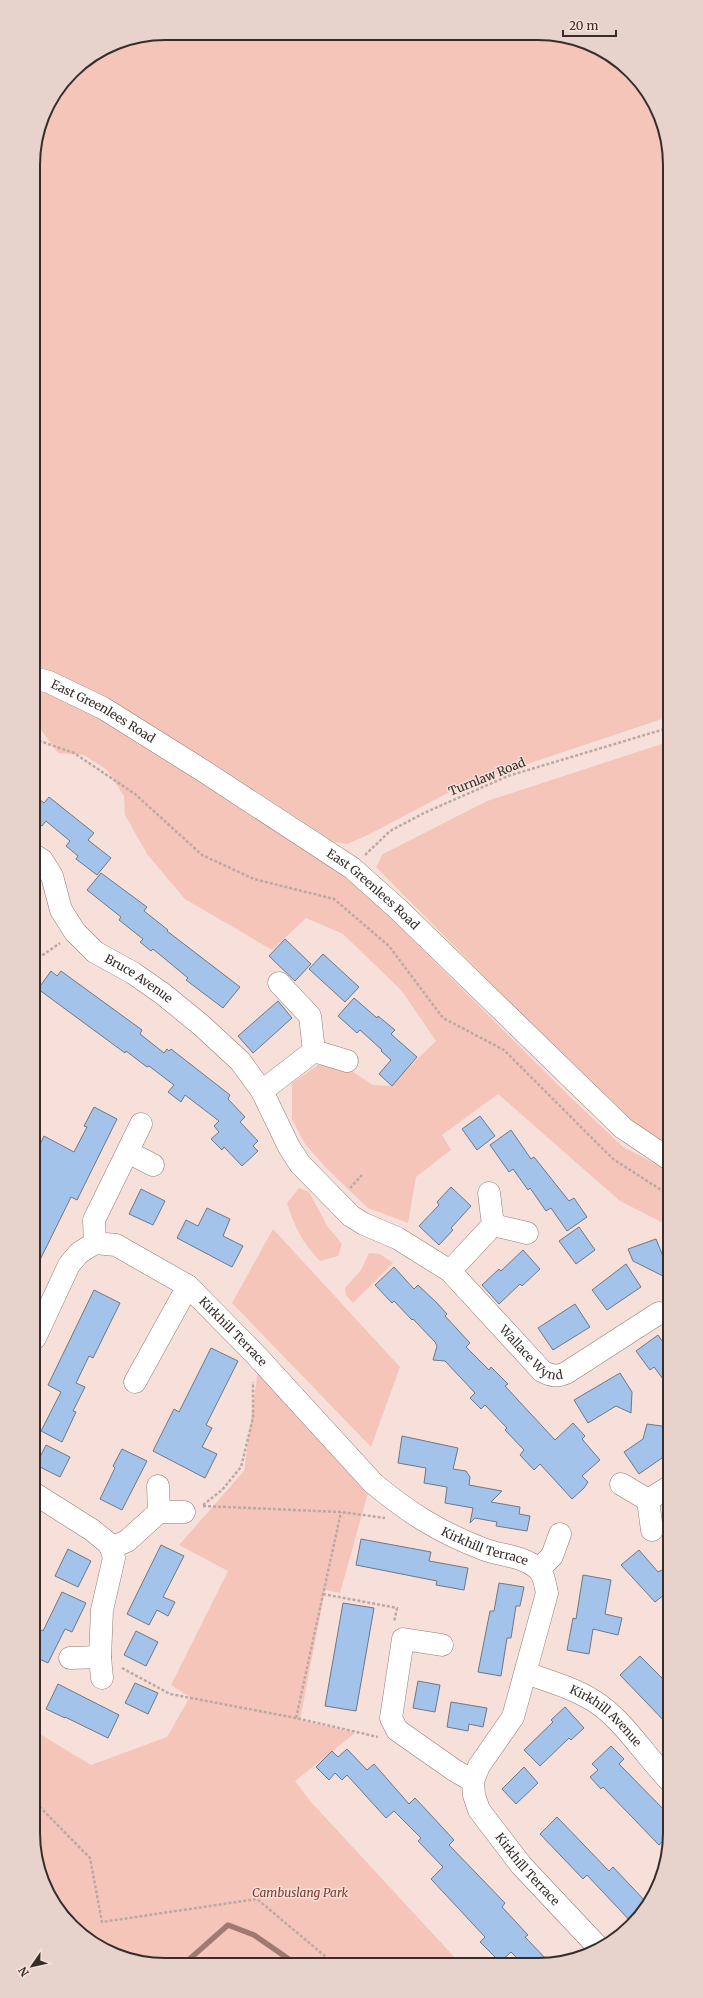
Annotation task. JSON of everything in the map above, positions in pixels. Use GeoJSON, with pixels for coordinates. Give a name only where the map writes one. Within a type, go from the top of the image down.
{"type":"FeatureCollection","features":[{"type":"Feature","properties":{"kind":"street","name":"East Greenlees Road"},"geometry":{"type":"LineString","coordinates":[[40,680],[49,682],[103,708],[202,770],[352,868],[399,910],[623,1128],[663,1155]]}},
{"type":"Feature","properties":{"kind":"street","name":"Bruce Avenue"},"geometry":{"type":"LineString","coordinates":[[40,859],[52,876],[61,910],[75,932],[95,952],[133,973],[200,1025],[240,1061],[262,1091],[289,1147],[300,1164],[336,1201]]}},
{"type":"Feature","properties":{"kind":"street"},"geometry":{"type":"LineString","coordinates":[[279,983],[310,1016],[314,1051]]}},
{"type":"Feature","properties":{"kind":"street"},"geometry":{"type":"LineString","coordinates":[[262,1091],[314,1051]]}},
{"type":"Feature","properties":{"kind":"street"},"geometry":{"type":"LineString","coordinates":[[314,1051],[347,1061]]}},
{"type":"Feature","properties":{"kind":"street"},"geometry":{"type":"LineString","coordinates":[[40,1327],[69,1265],[79,1253],[95,1243],[94,1220],[141,1124]]}},
{"type":"Feature","properties":{"kind":"street"},"geometry":{"type":"LineString","coordinates":[[128,1152],[153,1165]]}},
{"type":"Feature","properties":{"kind":"street"},"geometry":{"type":"LineString","coordinates":[[450,1271],[493,1225],[490,1193]]}},
{"type":"Feature","properties":{"kind":"street","name":"Wallace Wynd"},"geometry":{"type":"LineString","coordinates":[[336,1201],[350,1216],[364,1224],[397,1238],[450,1271],[528,1358],[542,1371],[549,1375],[559,1376],[566,1373],[659,1313],[663,1313]]}},
{"type":"Feature","properties":{"kind":"street"},"geometry":{"type":"LineString","coordinates":[[493,1225],[527,1233]]}},
{"type":"Feature","properties":{"kind":"street","name":"Kirkhill Terrace"},"geometry":{"type":"LineString","coordinates":[[95,1243],[116,1245],[188,1286],[254,1353],[373,1483],[392,1499],[445,1534],[485,1550],[524,1559],[539,1569],[545,1581],[546,1593],[526,1673],[513,1717],[479,1766],[473,1781],[474,1795],[479,1810],[516,1859],[595,1944]]}},
{"type":"Feature","properties":{"kind":"street"},"geometry":{"type":"LineString","coordinates":[[135,1382],[188,1286]]}},
{"type":"Feature","properties":{"kind":"street"},"geometry":{"type":"LineString","coordinates":[[621,1484],[648,1500]]}},
{"type":"Feature","properties":{"kind":"street"},"geometry":{"type":"LineString","coordinates":[[158,1486],[160,1512]]}},
{"type":"Feature","properties":{"kind":"street"},"geometry":{"type":"LineString","coordinates":[[648,1500],[663,1491]]}},
{"type":"Feature","properties":{"kind":"street"},"geometry":{"type":"LineString","coordinates":[[40,1497],[92,1530],[108,1543],[111,1548],[114,1558],[102,1610],[100,1657],[102,1678]]}},
{"type":"Feature","properties":{"kind":"street"},"geometry":{"type":"LineString","coordinates":[[648,1500],[652,1530]]}},
{"type":"Feature","properties":{"kind":"street"},"geometry":{"type":"LineString","coordinates":[[111,1548],[127,1541],[160,1512],[194,1509]]}},
{"type":"Feature","properties":{"kind":"street"},"geometry":{"type":"LineString","coordinates":[[539,1569],[552,1556],[560,1534]]}},
{"type":"Feature","properties":{"kind":"street"},"geometry":{"type":"LineString","coordinates":[[442,1645],[403,1639],[391,1718],[397,1730],[454,1770],[473,1781]]}},
{"type":"Feature","properties":{"kind":"street"},"geometry":{"type":"LineString","coordinates":[[70,1658],[100,1657]]}},
{"type":"Feature","properties":{"kind":"street","name":"Kirkhill Avenue"},"geometry":{"type":"LineString","coordinates":[[526,1673],[571,1689],[595,1702],[614,1718],[663,1773]]}},
{"type":"Feature","properties":{"kind":"path","name":"Turnlaw Road"},"geometry":{"type":"LineString","coordinates":[[352,868],[390,831],[438,807],[508,776],[663,730]]}},
{"type":"Feature","properties":{"kind":"path"},"geometry":{"type":"LineString","coordinates":[[40,741],[74,753],[136,794],[202,855],[254,879],[334,899],[388,946],[443,1018],[504,1050],[613,1160],[663,1191]]}},
{"type":"Feature","properties":{"kind":"path"},"geometry":{"type":"LineString","coordinates":[[40,957],[75,932]]}},
{"type":"Feature","properties":{"kind":"path"},"geometry":{"type":"LineString","coordinates":[[194,1509],[222,1490],[241,1467],[253,1418],[254,1353]]}},
{"type":"Feature","properties":{"kind":"path"},"geometry":{"type":"LineString","coordinates":[[194,1509],[341,1512],[392,1520]]}},
{"type":"Feature","properties":{"kind":"path"},"geometry":{"type":"LineString","coordinates":[[296,1718],[341,1512]]}},
{"type":"Feature","properties":{"kind":"path"},"geometry":{"type":"LineString","coordinates":[[323,1594],[397,1608],[393,1620],[403,1639]]}},
{"type":"Feature","properties":{"kind":"path"},"geometry":{"type":"LineString","coordinates":[[100,1657],[170,1694],[296,1718],[384,1739],[397,1730]]}},
{"type":"Feature","properties":{"kind":"path"},"geometry":{"type":"LineString","coordinates":[[40,1807],[90,1858],[102,1922],[256,1899],[327,1958]]}},
{"type":"Feature","properties":{"kind":"green space"},"geometry":{"type":"Polygon","coordinates":[[[538,40],[563,42],[594,53],[608,61],[627,76],[650,109],[661,140],[663,156],[663,719],[459,787],[368,835],[347,844],[334,842],[208,760],[100,697],[40,669],[40,156],[44,132],[49,117],[61,95],[76,76],[95,61],[109,53],[132,44],[148,41],[538,40]]]}},
{"type":"Feature","properties":{"kind":"green space"},"geometry":{"type":"Polygon","coordinates":[[[40,691],[56,694],[155,751],[307,849],[360,887],[569,1096],[623,1147],[663,1168],[663,1223],[620,1201],[498,1094],[442,1135],[451,1150],[416,1177],[408,1223],[368,1208],[326,1168],[305,1144],[292,1119],[292,1083],[318,1065],[350,1070],[373,1085],[390,1086],[436,1041],[402,991],[343,934],[306,918],[272,950],[185,899],[147,854],[125,815],[124,796],[107,770],[84,755],[58,753],[40,728],[40,691]]]}},
{"type":"Feature","properties":{"kind":"green space"},"geometry":{"type":"Polygon","coordinates":[[[663,744],[663,1144],[627,1121],[376,867],[383,854],[487,801],[663,744]]]}},
{"type":"Feature","properties":{"kind":"green space"},"geometry":{"type":"Polygon","coordinates":[[[299,1188],[309,1192],[328,1227],[342,1244],[338,1256],[320,1261],[308,1247],[300,1234],[287,1203],[299,1188]]]}},
{"type":"Feature","properties":{"kind":"green space"},"geometry":{"type":"Polygon","coordinates":[[[273,1229],[400,1367],[371,1447],[232,1303],[273,1229]]]}},
{"type":"Feature","properties":{"kind":"green space"},"geometry":{"type":"Polygon","coordinates":[[[369,1253],[380,1254],[393,1263],[353,1303],[346,1295],[345,1288],[361,1270],[369,1253]]]}},
{"type":"Feature","properties":{"kind":"green space","name":"Cambuslang Park"},"geometry":{"type":"Polygon","coordinates":[[[258,1370],[368,1493],[340,1593],[325,1590],[300,1720],[355,1733],[295,1781],[311,1802],[455,1958],[165,1958],[140,1956],[109,1945],[82,1927],[66,1909],[49,1881],[41,1850],[40,1734],[91,1765],[167,1737],[190,1697],[171,1685],[228,1571],[179,1545],[244,1471],[258,1370]]]}},
{"type":"Feature","properties":{"kind":"building"},"geometry":{"type":"Polygon","coordinates":[[[49,797],[94,833],[88,840],[111,858],[97,875],[76,859],[78,856],[66,846],[70,841],[46,821],[42,826],[40,824],[40,800],[44,803],[49,797]]]}},
{"type":"Feature","properties":{"kind":"building"},"geometry":{"type":"Polygon","coordinates":[[[101,873],[147,907],[144,911],[168,930],[167,931],[240,987],[223,1008],[186,980],[188,978],[153,949],[151,951],[140,942],[143,939],[119,920],[121,917],[87,890],[101,873]]]}},
{"type":"Feature","properties":{"kind":"building"},"geometry":{"type":"Polygon","coordinates":[[[285,939],[311,964],[295,981],[269,956],[285,939]]]}},
{"type":"Feature","properties":{"kind":"building"},"geometry":{"type":"Polygon","coordinates":[[[323,954],[359,987],[345,1002],[309,969],[323,954]]]}},
{"type":"Feature","properties":{"kind":"building"},"geometry":{"type":"Polygon","coordinates":[[[51,971],[57,976],[61,971],[142,1030],[140,1034],[164,1053],[167,1049],[169,1051],[171,1049],[230,1095],[228,1099],[245,1117],[240,1122],[258,1141],[253,1146],[258,1151],[242,1166],[224,1147],[222,1150],[211,1139],[219,1132],[214,1126],[219,1121],[185,1095],[181,1102],[168,1092],[174,1085],[149,1066],[147,1067],[126,1051],[125,1053],[40,990],[40,986],[51,971]]]}},
{"type":"Feature","properties":{"kind":"building"},"geometry":{"type":"Polygon","coordinates":[[[354,998],[377,1018],[378,1016],[395,1030],[391,1034],[417,1057],[392,1086],[379,1074],[391,1060],[360,1030],[357,1033],[338,1016],[354,998]]]}},
{"type":"Feature","properties":{"kind":"building"},"geometry":{"type":"Polygon","coordinates":[[[278,1001],[292,1018],[253,1053],[238,1036],[278,1001]]]}},
{"type":"Feature","properties":{"kind":"building"},"geometry":{"type":"Polygon","coordinates":[[[94,1107],[117,1119],[77,1200],[71,1197],[40,1260],[40,1144],[44,1136],[74,1152],[87,1127],[84,1126],[94,1107]]]}},
{"type":"Feature","properties":{"kind":"building"},"geometry":{"type":"Polygon","coordinates":[[[480,1116],[495,1136],[477,1150],[462,1129],[480,1116]]]}},
{"type":"Feature","properties":{"kind":"building"},"geometry":{"type":"Polygon","coordinates":[[[511,1130],[531,1159],[534,1157],[569,1201],[574,1198],[587,1217],[567,1231],[551,1208],[546,1211],[530,1188],[528,1190],[513,1169],[509,1172],[490,1145],[511,1130]]]}},
{"type":"Feature","properties":{"kind":"building"},"geometry":{"type":"Polygon","coordinates":[[[451,1187],[471,1206],[451,1228],[453,1230],[439,1245],[419,1226],[439,1205],[437,1202],[451,1187]]]}},
{"type":"Feature","properties":{"kind":"building"},"geometry":{"type":"Polygon","coordinates":[[[141,1189],[165,1201],[153,1225],[129,1214],[141,1189]]]}},
{"type":"Feature","properties":{"kind":"building"},"geometry":{"type":"Polygon","coordinates":[[[207,1208],[230,1219],[223,1236],[243,1246],[232,1267],[177,1238],[186,1220],[198,1226],[207,1208]]]}},
{"type":"Feature","properties":{"kind":"building"},"geometry":{"type":"Polygon","coordinates":[[[579,1227],[595,1250],[576,1264],[559,1241],[579,1227]]]}},
{"type":"Feature","properties":{"kind":"building"},"geometry":{"type":"Polygon","coordinates":[[[656,1239],[663,1256],[663,1276],[633,1261],[628,1249],[656,1239]]]}},
{"type":"Feature","properties":{"kind":"building"},"geometry":{"type":"Polygon","coordinates":[[[523,1250],[540,1269],[522,1286],[520,1284],[499,1304],[482,1285],[499,1269],[501,1271],[523,1250]]]}},
{"type":"Feature","properties":{"kind":"building"},"geometry":{"type":"Polygon","coordinates":[[[626,1264],[641,1287],[607,1310],[592,1290],[626,1264]]]}},
{"type":"Feature","properties":{"kind":"building"},"geometry":{"type":"Polygon","coordinates":[[[394,1267],[414,1289],[418,1285],[437,1303],[447,1314],[445,1316],[470,1343],[466,1347],[489,1370],[491,1367],[508,1384],[505,1386],[555,1440],[573,1423],[585,1436],[582,1439],[600,1460],[582,1476],[588,1482],[572,1499],[540,1464],[534,1470],[520,1455],[524,1450],[505,1430],[507,1428],[485,1405],[481,1409],[470,1398],[475,1393],[445,1361],[433,1360],[437,1346],[435,1342],[413,1319],[412,1320],[394,1301],[392,1303],[375,1285],[394,1267]]]}},
{"type":"Feature","properties":{"kind":"building"},"geometry":{"type":"Polygon","coordinates":[[[94,1290],[120,1303],[93,1358],[89,1356],[76,1383],[85,1387],[73,1411],[76,1412],[62,1442],[41,1431],[61,1392],[48,1385],[94,1290]]]}},
{"type":"Feature","properties":{"kind":"building"},"geometry":{"type":"Polygon","coordinates":[[[575,1304],[590,1327],[553,1350],[538,1328],[575,1304]]]}},
{"type":"Feature","properties":{"kind":"building"},"geometry":{"type":"Polygon","coordinates":[[[658,1335],[663,1342],[663,1379],[654,1367],[650,1370],[636,1351],[658,1335]]]}},
{"type":"Feature","properties":{"kind":"building"},"geometry":{"type":"Polygon","coordinates":[[[211,1348],[238,1361],[206,1425],[212,1428],[202,1447],[217,1454],[205,1478],[153,1451],[174,1409],[179,1412],[211,1348]]]}},
{"type":"Feature","properties":{"kind":"building"},"geometry":{"type":"Polygon","coordinates":[[[620,1373],[632,1392],[631,1413],[616,1406],[588,1423],[574,1400],[620,1373]]]}},
{"type":"Feature","properties":{"kind":"building"},"geometry":{"type":"Polygon","coordinates":[[[647,1424],[663,1426],[663,1457],[639,1474],[624,1452],[643,1439],[647,1424]]]}},
{"type":"Feature","properties":{"kind":"building"},"geometry":{"type":"Polygon","coordinates":[[[402,1436],[458,1448],[453,1469],[466,1471],[470,1477],[469,1485],[502,1491],[491,1502],[520,1507],[519,1514],[530,1516],[527,1531],[496,1526],[497,1522],[475,1518],[470,1523],[473,1508],[445,1503],[447,1487],[424,1483],[426,1468],[398,1463],[402,1436]]]}},
{"type":"Feature","properties":{"kind":"building"},"geometry":{"type":"Polygon","coordinates":[[[46,1445],[70,1457],[60,1477],[40,1467],[40,1457],[46,1445]]]}},
{"type":"Feature","properties":{"kind":"building"},"geometry":{"type":"Polygon","coordinates":[[[122,1449],[147,1461],[122,1510],[100,1499],[115,1468],[113,1466],[122,1449]]]}},
{"type":"Feature","properties":{"kind":"building"},"geometry":{"type":"Polygon","coordinates":[[[361,1539],[431,1552],[429,1561],[468,1568],[464,1590],[436,1585],[437,1581],[356,1565],[361,1539]]]}},
{"type":"Feature","properties":{"kind":"building"},"geometry":{"type":"Polygon","coordinates":[[[161,1545],[184,1556],[163,1597],[175,1602],[168,1616],[157,1610],[149,1625],[127,1614],[161,1545]]]}},
{"type":"Feature","properties":{"kind":"building"},"geometry":{"type":"Polygon","coordinates":[[[68,1549],[91,1561],[78,1587],[55,1576],[68,1549]]]}},
{"type":"Feature","properties":{"kind":"building"},"geometry":{"type":"Polygon","coordinates":[[[639,1550],[658,1572],[662,1570],[663,1571],[663,1596],[655,1602],[621,1565],[639,1550]]]}},
{"type":"Feature","properties":{"kind":"building"},"geometry":{"type":"Polygon","coordinates":[[[583,1575],[611,1580],[605,1614],[622,1618],[618,1635],[593,1629],[589,1654],[567,1650],[573,1618],[576,1619],[583,1575]]]}},
{"type":"Feature","properties":{"kind":"building"},"geometry":{"type":"Polygon","coordinates":[[[499,1583],[524,1587],[520,1606],[516,1606],[511,1638],[507,1638],[501,1676],[478,1672],[490,1611],[494,1611],[499,1583]]]}},
{"type":"Feature","properties":{"kind":"building"},"geometry":{"type":"Polygon","coordinates":[[[62,1592],[86,1603],[72,1632],[65,1629],[48,1663],[40,1659],[40,1630],[43,1631],[62,1592]]]}},
{"type":"Feature","properties":{"kind":"building"},"geometry":{"type":"Polygon","coordinates":[[[343,1603],[374,1608],[356,1711],[325,1706],[343,1603]]]}},
{"type":"Feature","properties":{"kind":"building"},"geometry":{"type":"Polygon","coordinates":[[[136,1631],[158,1642],[146,1666],[124,1655],[136,1631]]]}},
{"type":"Feature","properties":{"kind":"building"},"geometry":{"type":"Polygon","coordinates":[[[640,1656],[663,1679],[663,1720],[620,1675],[640,1656]]]}},
{"type":"Feature","properties":{"kind":"building"},"geometry":{"type":"Polygon","coordinates":[[[418,1681],[440,1685],[435,1712],[413,1708],[418,1681]]]}},
{"type":"Feature","properties":{"kind":"building"},"geometry":{"type":"Polygon","coordinates":[[[135,1683],[158,1693],[148,1714],[125,1703],[135,1683]]]}},
{"type":"Feature","properties":{"kind":"building"},"geometry":{"type":"Polygon","coordinates":[[[58,1684],[119,1715],[108,1738],[46,1709],[58,1684]]]}},
{"type":"Feature","properties":{"kind":"building"},"geometry":{"type":"Polygon","coordinates":[[[451,1702],[487,1708],[483,1727],[469,1724],[468,1731],[447,1727],[451,1702]]]}},
{"type":"Feature","properties":{"kind":"building"},"geometry":{"type":"Polygon","coordinates":[[[565,1707],[584,1728],[571,1740],[569,1738],[540,1766],[524,1750],[553,1722],[551,1720],[565,1707]]]}},
{"type":"Feature","properties":{"kind":"building"},"geometry":{"type":"Polygon","coordinates":[[[611,1746],[624,1759],[619,1764],[663,1809],[663,1841],[659,1845],[603,1787],[601,1789],[590,1777],[598,1770],[592,1764],[611,1746]]]}},
{"type":"Feature","properties":{"kind":"building"},"geometry":{"type":"Polygon","coordinates":[[[347,1749],[367,1770],[374,1764],[409,1804],[415,1798],[454,1840],[449,1845],[505,1903],[502,1907],[528,1935],[525,1937],[545,1958],[517,1958],[511,1952],[504,1958],[496,1958],[480,1942],[485,1937],[431,1879],[443,1867],[418,1841],[421,1838],[394,1811],[386,1818],[347,1775],[342,1780],[335,1773],[329,1780],[316,1767],[332,1751],[338,1757],[347,1749]]]}},
{"type":"Feature","properties":{"kind":"building"},"geometry":{"type":"Polygon","coordinates":[[[524,1767],[538,1783],[516,1804],[502,1789],[524,1767]]]}},
{"type":"Feature","properties":{"kind":"building"},"geometry":{"type":"Polygon","coordinates":[[[557,1817],[609,1871],[613,1867],[644,1899],[632,1916],[629,1919],[587,1875],[583,1879],[540,1834],[557,1817]]]}},
{"type":"Feature","properties":{"kind":"waterway"},"geometry":{"type":"LineString","coordinates":[[191,1958],[228,1925],[254,1935],[287,1958]]}}]}
